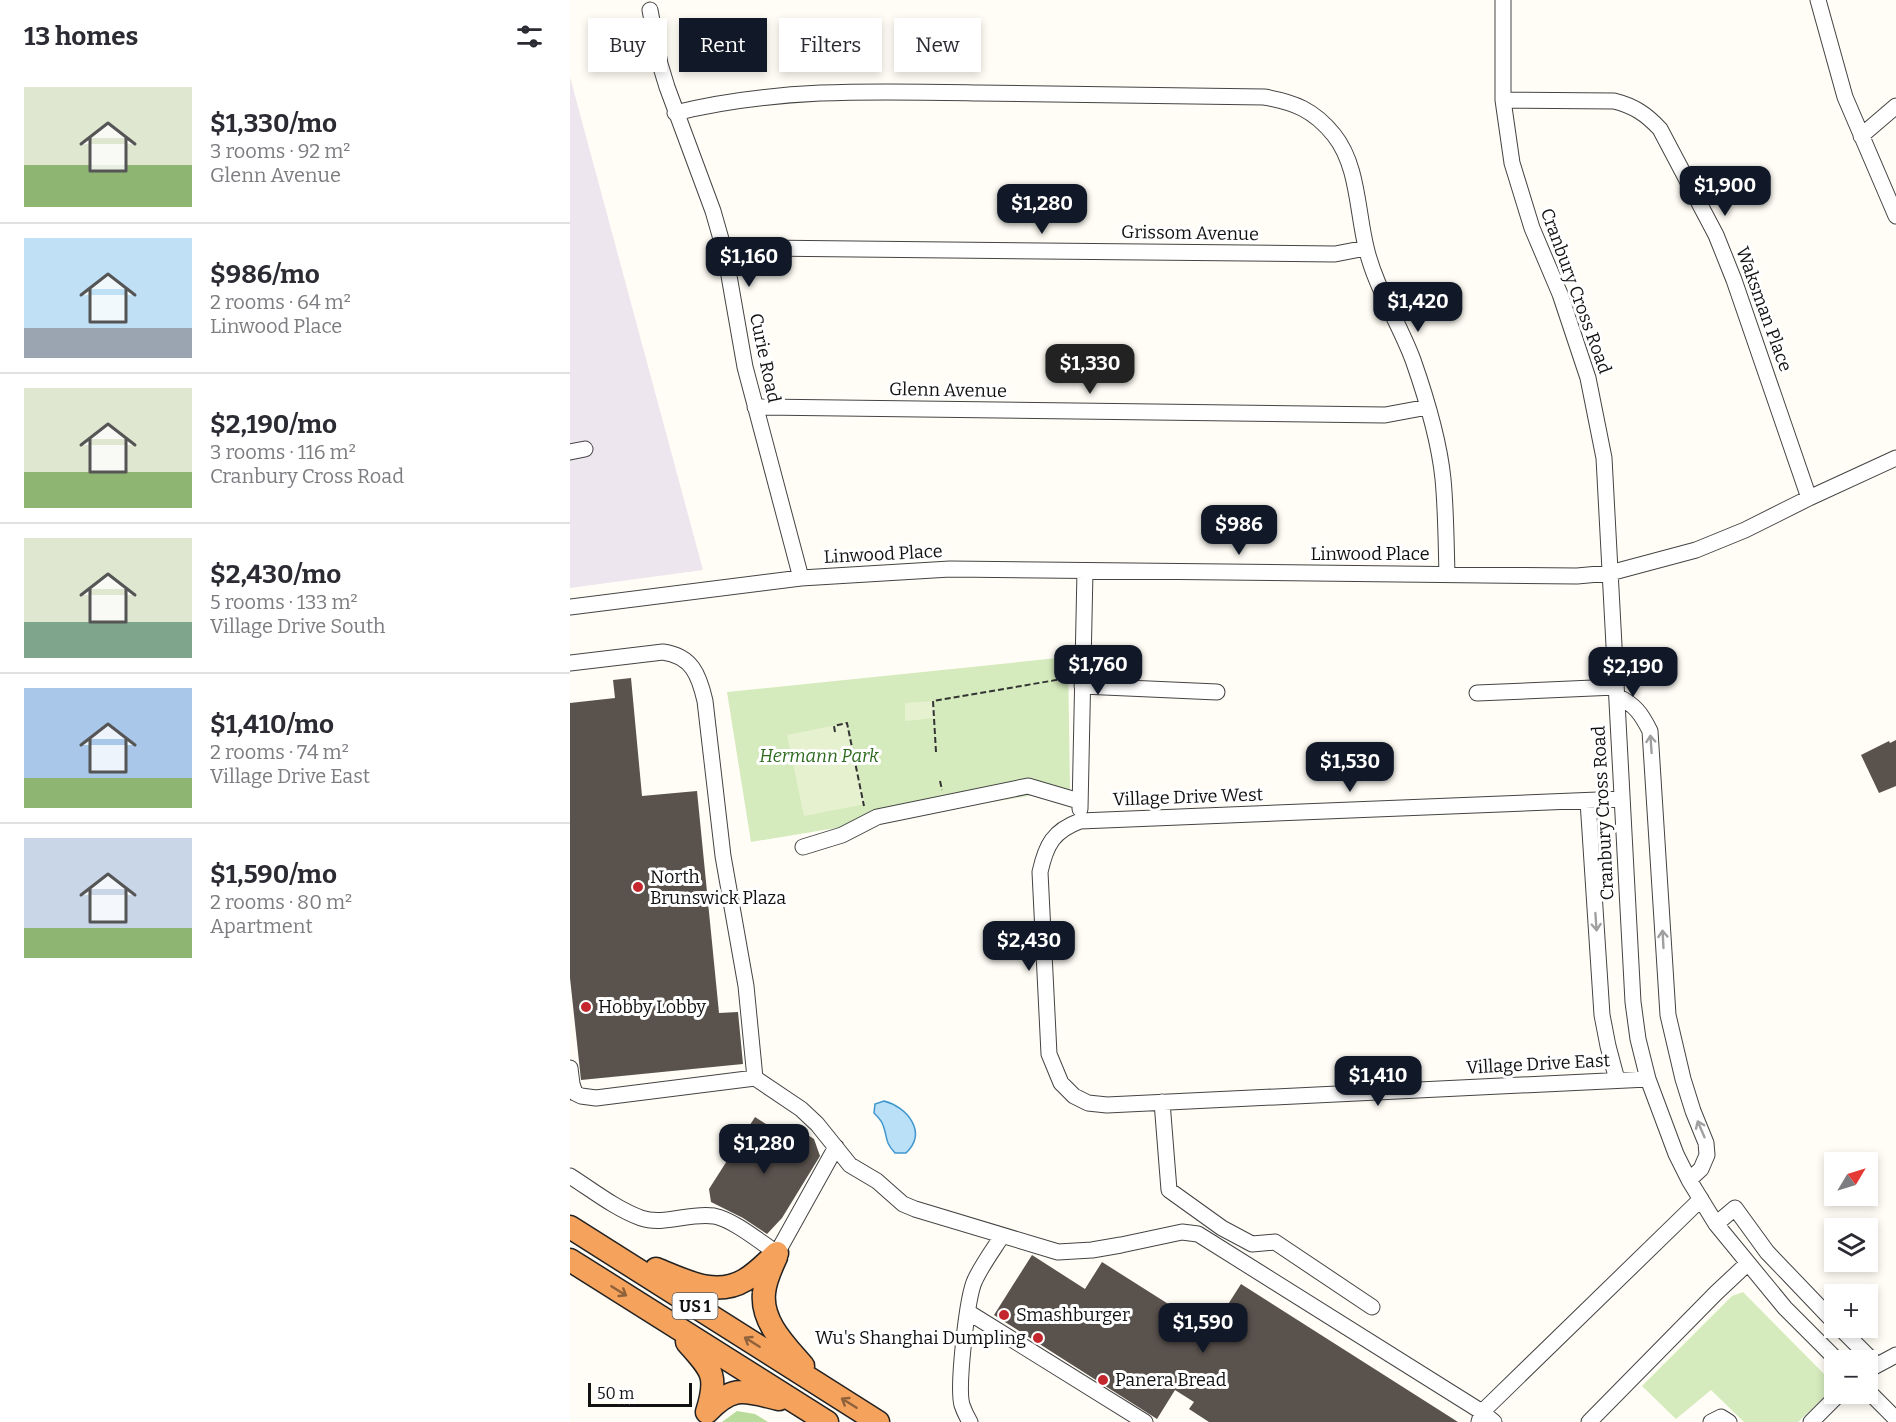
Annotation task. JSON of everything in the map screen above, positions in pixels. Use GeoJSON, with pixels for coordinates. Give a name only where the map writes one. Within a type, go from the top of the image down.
{"type":"FeatureCollection","features":[{"type":"Feature","properties":{"kind":"highway","name":"US 1"},"geometry":{"type":"LineString","coordinates":[[570,1227],[878,1422]]}},
{"type":"Feature","properties":{"kind":"highway"},"geometry":{"type":"LineString","coordinates":[[599,1245],[687,1281],[717,1289],[733,1286],[746,1280],[777,1253]]}},
{"type":"Feature","properties":{"kind":"highway"},"geometry":{"type":"LineString","coordinates":[[777,1253],[764,1291],[764,1304],[768,1318],[780,1339],[819,1385]]}},
{"type":"Feature","properties":{"kind":"highway","name":"US 1"},"geometry":{"type":"LineString","coordinates":[[570,1260],[827,1422]]}},
{"type":"Feature","properties":{"kind":"highway"},"geometry":{"type":"LineString","coordinates":[[672,1325],[704,1361],[712,1374],[714,1387],[704,1417]]}},
{"type":"Feature","properties":{"kind":"highway"},"geometry":{"type":"LineString","coordinates":[[704,1417],[723,1396],[737,1392],[751,1392],[799,1404]]}},
{"type":"Feature","properties":{"kind":"street","name":"Cranbury Cross Road"},"geometry":{"type":"LineString","coordinates":[[1503,0],[1503,100],[1512,163],[1532,228],[1560,294],[1588,378],[1604,458],[1633,1002],[1638,1039],[1648,1079],[1667,1132],[1689,1180],[1716,1224],[1785,1308],[1827,1350]]}},
{"type":"Feature","properties":{"kind":"street"},"geometry":{"type":"LineString","coordinates":[[1818,0],[1845,97],[1896,216]]}},
{"type":"Feature","properties":{"kind":"street","name":"Curie Road"},"geometry":{"type":"LineString","coordinates":[[650,10],[660,64],[675,113],[713,211],[725,253],[741,349],[801,578]]}},
{"type":"Feature","properties":{"kind":"street"},"geometry":{"type":"LineString","coordinates":[[675,113],[741,99],[848,91],[1264,97],[1302,106],[1318,118],[1334,135],[1347,156],[1366,248],[1380,290],[1412,358],[1428,407],[1443,478],[1447,574]]}},
{"type":"Feature","properties":{"kind":"street","name":"Waksman Place"},"geometry":{"type":"LineString","coordinates":[[1503,100],[1614,101],[1631,105],[1648,116],[1660,129],[1705,214],[1734,280],[1809,498]]}},
{"type":"Feature","properties":{"kind":"street"},"geometry":{"type":"LineString","coordinates":[[1861,136],[1896,106]]}},
{"type":"Feature","properties":{"kind":"street","name":"Grissom Avenue"},"geometry":{"type":"LineString","coordinates":[[725,253],[762,248],[1335,254],[1366,248]]}},
{"type":"Feature","properties":{"kind":"street","name":"Glenn Avenue"},"geometry":{"type":"LineString","coordinates":[[755,407],[1385,415],[1428,407]]}},
{"type":"Feature","properties":{"kind":"street","name":"Linwood Place"},"geometry":{"type":"LineString","coordinates":[[570,607],[801,578],[950,569],[1577,576],[1610,573],[1696,549],[1745,530],[1896,458]]}},
{"type":"Feature","properties":{"kind":"street"},"geometry":{"type":"LineString","coordinates":[[1080,821],[1075,682],[1084,572]]}},
{"type":"Feature","properties":{"kind":"street"},"geometry":{"type":"LineString","coordinates":[[570,663],[663,652],[675,653],[685,659],[694,670],[705,701],[723,856],[746,986],[755,1078]]}},
{"type":"Feature","properties":{"kind":"street"},"geometry":{"type":"LineString","coordinates":[[1075,682],[1217,692]]}},
{"type":"Feature","properties":{"kind":"street"},"geometry":{"type":"LineString","coordinates":[[1477,693],[1616,691],[1632,704],[1643,717],[1650,731],[1668,1015],[1683,1079],[1706,1143],[1707,1155],[1701,1169],[1689,1180]]}},
{"type":"Feature","properties":{"kind":"street"},"geometry":{"type":"LineString","coordinates":[[803,847],[842,835],[877,817],[1028,786],[1079,801]]}},
{"type":"Feature","properties":{"kind":"street","name":"Village Drive West"},"geometry":{"type":"LineString","coordinates":[[1080,821],[1622,800]]}},
{"type":"Feature","properties":{"kind":"street"},"geometry":{"type":"LineString","coordinates":[[1588,801],[1602,1015],[1617,1080]]}},
{"type":"Feature","properties":{"kind":"street","name":"Village Drive East"},"geometry":{"type":"LineString","coordinates":[[1080,821],[1067,826],[1057,834],[1045,850],[1040,872],[1049,1054],[1061,1083],[1074,1096],[1088,1103],[1107,1105],[1648,1079]]}},
{"type":"Feature","properties":{"kind":"street"},"geometry":{"type":"LineString","coordinates":[[570,1068],[575,1093],[597,1098],[755,1078],[801,1109],[817,1124],[850,1165],[878,1181],[903,1204],[1058,1252],[1092,1250],[1182,1232],[1193,1232],[1485,1419],[1701,1199]]}},
{"type":"Feature","properties":{"kind":"street"},"geometry":{"type":"LineString","coordinates":[[1162,1102],[1169,1191],[1222,1228],[1252,1244],[1275,1242],[1372,1307]]}},
{"type":"Feature","properties":{"kind":"street"},"geometry":{"type":"LineString","coordinates":[[570,1176],[622,1209],[643,1219],[662,1220],[714,1216],[729,1222],[777,1253],[836,1148]]}},
{"type":"Feature","properties":{"kind":"street"},"geometry":{"type":"LineString","coordinates":[[1716,1224],[1735,1208],[1767,1252],[1824,1312]]}},
{"type":"Feature","properties":{"kind":"street"},"geometry":{"type":"LineString","coordinates":[[970,1422],[962,1404],[961,1393],[968,1312],[974,1282],[1002,1236]]}},
{"type":"Feature","properties":{"kind":"street"},"geometry":{"type":"LineString","coordinates":[[1589,1422],[1748,1263]]}},
{"type":"Feature","properties":{"kind":"street"},"geometry":{"type":"LineString","coordinates":[[968,1312],[1145,1422]]}},
{"type":"Feature","properties":{"kind":"street"},"geometry":{"type":"LineString","coordinates":[[1848,1338],[1858,1350]]}},
{"type":"Feature","properties":{"kind":"street"},"geometry":{"type":"LineString","coordinates":[[1878,1365],[1896,1355]]}},
{"type":"Feature","properties":{"kind":"street"},"geometry":{"type":"LineString","coordinates":[[1878,1399],[1893,1412]]}},
{"type":"Feature","properties":{"kind":"street"},"geometry":{"type":"LineString","coordinates":[[1811,1422],[1829,1404]]}},
{"type":"Feature","properties":{"kind":"street"},"geometry":{"type":"LineString","coordinates":[[1712,1422],[1721,1417],[1729,1422]]}},
{"type":"Feature","properties":{"kind":"path"},"geometry":{"type":"LineString","coordinates":[[936,752],[933,700],[1075,682]]}},
{"type":"Feature","properties":{"kind":"path"},"geometry":{"type":"LineString","coordinates":[[835,732],[834,726],[847,723],[865,809]]}},
{"type":"Feature","properties":{"kind":"shaded area"},"geometry":{"type":"Polygon","coordinates":[[[570,77],[703,570],[570,588],[570,77]]]}},
{"type":"Feature","properties":{"kind":"green space","name":"Hermann Park"},"geometry":{"type":"Polygon","coordinates":[[[1068,657],[1070,789],[751,842],[727,692],[1068,657]]]}},
{"type":"Feature","properties":{"kind":"green space"},"geometry":{"type":"Polygon","coordinates":[[[933,701],[935,718],[905,721],[905,703],[933,701]]]}},
{"type":"Feature","properties":{"kind":"green space"},"geometry":{"type":"Polygon","coordinates":[[[847,723],[865,804],[804,816],[787,735],[847,723]]]}},
{"type":"Feature","properties":{"kind":"green space"},"geometry":{"type":"Polygon","coordinates":[[[1743,1292],[1824,1374],[1824,1397],[1798,1422],[1744,1422],[1711,1390],[1676,1419],[1642,1386],[1732,1296],[1743,1292]]]}},
{"type":"Feature","properties":{"kind":"green space"},"geometry":{"type":"Polygon","coordinates":[[[737,1411],[755,1414],[768,1422],[722,1422],[737,1411]]]}},
{"type":"Feature","properties":{"kind":"water"},"geometry":{"type":"Polygon","coordinates":[[[884,1101],[900,1109],[912,1121],[915,1137],[906,1153],[895,1153],[888,1142],[882,1123],[874,1113],[875,1104],[884,1101]]]}},
{"type":"Feature","properties":{"kind":"building","name":"North Brunswick Plaza"},"geometry":{"type":"Polygon","coordinates":[[[631,678],[642,796],[697,791],[719,1013],[738,1012],[743,1064],[581,1080],[570,978],[570,703],[615,698],[613,680],[631,678]]]}},
{"type":"Feature","properties":{"kind":"building"},"geometry":{"type":"Polygon","coordinates":[[[1896,740],[1896,786],[1879,793],[1861,755],[1889,741],[1890,743],[1896,740]]]}},
{"type":"Feature","properties":{"kind":"building"},"geometry":{"type":"Polygon","coordinates":[[[755,1117],[793,1141],[800,1130],[814,1139],[820,1156],[782,1218],[767,1234],[743,1218],[711,1202],[709,1189],[755,1117]]]}},
{"type":"Feature","properties":{"kind":"building"},"geometry":{"type":"Polygon","coordinates":[[[1032,1255],[1085,1289],[1102,1262],[1211,1331],[1241,1284],[1458,1422],[1209,1422],[1189,1409],[1194,1402],[1175,1390],[1157,1419],[994,1315],[1032,1255]]]}},
{"type":"Feature","properties":{"kind":"place","name":"North Brunswick Plaza"},"geometry":{"type":"Point","coordinates":[638,887]}},
{"type":"Feature","properties":{"kind":"place","name":"Hobby Lobby"},"geometry":{"type":"Point","coordinates":[586,1007]}},
{"type":"Feature","properties":{"kind":"place","name":"Smashburger"},"geometry":{"type":"Point","coordinates":[1004,1315]}},
{"type":"Feature","properties":{"kind":"place","name":"Wu's Shanghai Dumpling"},"geometry":{"type":"Point","coordinates":[1038,1338]}},
{"type":"Feature","properties":{"kind":"place","name":"Panera Bread"},"geometry":{"type":"Point","coordinates":[1103,1380]}}]}
